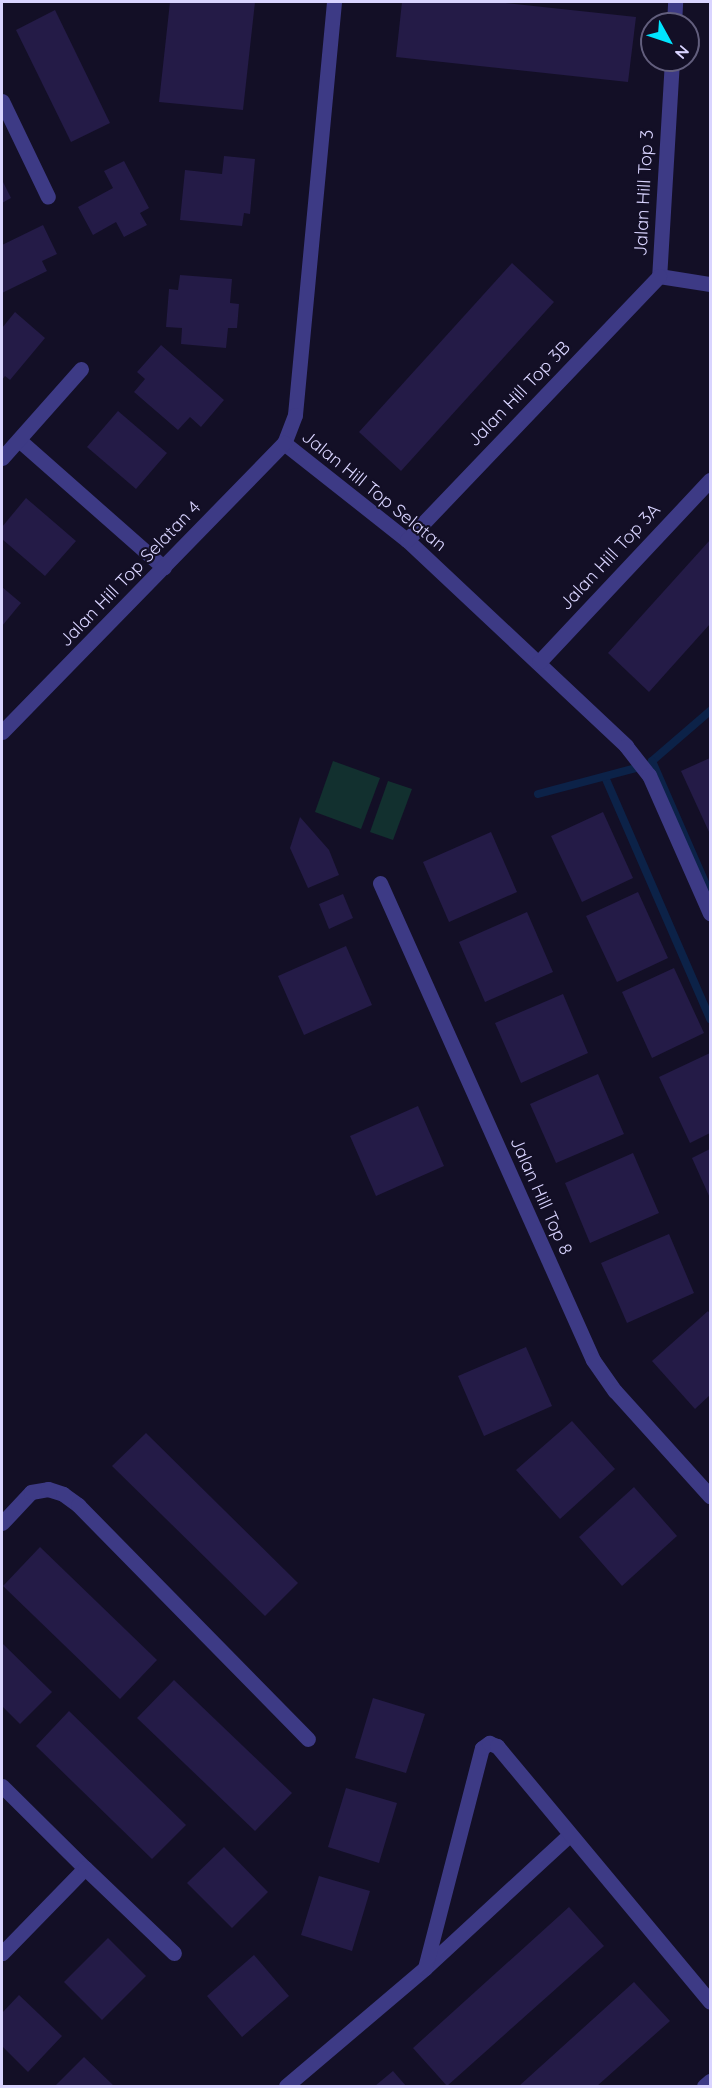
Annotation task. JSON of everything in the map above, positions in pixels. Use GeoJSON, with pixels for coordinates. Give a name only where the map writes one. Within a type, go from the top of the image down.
{"type":"FeatureCollection","features":[{"type":"Feature","properties":{"kind":"street","name":"Jalan Hill Top Selatan"},"geometry":{"type":"LineString","coordinates":[[334,2],[295,415],[284,443],[407,540],[626,746],[649,775],[711,913]]}},
{"type":"Feature","properties":{"kind":"street","name":"Jalan Hill Top 3"},"geometry":{"type":"LineString","coordinates":[[671,72],[659,276],[711,284]]}},
{"type":"Feature","properties":{"kind":"street"},"geometry":{"type":"LineString","coordinates":[[2,101],[48,197]]}},
{"type":"Feature","properties":{"kind":"street","name":"Jalan Hill Top 3B"},"geometry":{"type":"LineString","coordinates":[[407,540],[659,276]]}},
{"type":"Feature","properties":{"kind":"street"},"geometry":{"type":"LineString","coordinates":[[2,458],[81,369]]}},
{"type":"Feature","properties":{"kind":"street"},"geometry":{"type":"LineString","coordinates":[[19,440],[164,568]]}},
{"type":"Feature","properties":{"kind":"street","name":"Jalan Hill Top Selatan 4"},"geometry":{"type":"LineString","coordinates":[[2,732],[284,443]]}},
{"type":"Feature","properties":{"kind":"street","name":"Jalan Hill Top 3A"},"geometry":{"type":"LineString","coordinates":[[539,662],[711,480]]}},
{"type":"Feature","properties":{"kind":"street","name":"Jalan Hill Top 8"},"geometry":{"type":"LineString","coordinates":[[380,883],[593,1360],[615,1391],[711,1496]]}},
{"type":"Feature","properties":{"kind":"street"},"geometry":{"type":"LineString","coordinates":[[2,1523],[31,1492],[48,1489],[63,1494],[78,1505],[308,1739]]}},
{"type":"Feature","properties":{"kind":"street"},"geometry":{"type":"LineString","coordinates":[[425,1968],[482,1748],[489,1743],[497,1746],[711,2002]]}},
{"type":"Feature","properties":{"kind":"street"},"geometry":{"type":"LineString","coordinates":[[2,1786],[174,1953]]}},
{"type":"Feature","properties":{"kind":"street"},"geometry":{"type":"LineString","coordinates":[[286,2086],[425,1968],[570,1834]]}},
{"type":"Feature","properties":{"kind":"street"},"geometry":{"type":"LineString","coordinates":[[2,1953],[85,1868]]}},
{"type":"Feature","properties":{"kind":"street"},"geometry":{"type":"LineString","coordinates":[[704,2086],[711,2081]]}},
{"type":"Feature","properties":{"kind":"green space"},"geometry":{"type":"Polygon","coordinates":[[[333,761],[380,778],[361,829],[315,812],[333,761]]]}},
{"type":"Feature","properties":{"kind":"green space"},"geometry":{"type":"Polygon","coordinates":[[[388,781],[412,789],[393,840],[370,832],[388,781]]]}},
{"type":"Feature","properties":{"kind":"building"},"geometry":{"type":"Polygon","coordinates":[[[170,2],[255,2],[243,110],[159,102],[170,2]]]}},
{"type":"Feature","properties":{"kind":"building"},"geometry":{"type":"Polygon","coordinates":[[[402,2],[496,2],[636,17],[628,82],[396,57],[402,2]]]}},
{"type":"Feature","properties":{"kind":"building"},"geometry":{"type":"Polygon","coordinates":[[[55,10],[110,123],[71,142],[16,30],[55,10]]]}},
{"type":"Feature","properties":{"kind":"building"},"geometry":{"type":"Polygon","coordinates":[[[224,156],[255,159],[250,214],[244,213],[242,226],[180,220],[185,170],[222,174],[224,156]]]}},
{"type":"Feature","properties":{"kind":"building"},"geometry":{"type":"Polygon","coordinates":[[[124,161],[149,208],[140,213],[147,225],[124,237],[116,222],[93,235],[78,207],[113,188],[104,171],[124,161]]]}},
{"type":"Feature","properties":{"kind":"building"},"geometry":{"type":"Polygon","coordinates":[[[2,180],[11,198],[2,203],[2,180]]]}},
{"type":"Feature","properties":{"kind":"building"},"geometry":{"type":"Polygon","coordinates":[[[43,225],[57,254],[42,261],[47,271],[2,293],[2,245],[43,225]]]}},
{"type":"Feature","properties":{"kind":"building"},"geometry":{"type":"Polygon","coordinates":[[[512,263],[554,302],[401,471],[359,432],[512,263]]]}},
{"type":"Feature","properties":{"kind":"building"},"geometry":{"type":"Polygon","coordinates":[[[180,275],[232,279],[230,303],[239,304],[237,328],[228,328],[226,348],[181,344],[182,328],[166,327],[169,289],[178,290],[180,275]]]}},
{"type":"Feature","properties":{"kind":"building"},"geometry":{"type":"Polygon","coordinates":[[[15,312],[45,338],[10,380],[5,376],[2,380],[2,328],[15,312]]]}},
{"type":"Feature","properties":{"kind":"building"},"geometry":{"type":"Polygon","coordinates":[[[161,345],[224,400],[201,427],[190,417],[178,430],[134,392],[145,379],[137,372],[161,345]]]}},
{"type":"Feature","properties":{"kind":"building"},"geometry":{"type":"Polygon","coordinates":[[[118,411],[167,453],[136,489],[87,447],[118,411]]]}},
{"type":"Feature","properties":{"kind":"building"},"geometry":{"type":"Polygon","coordinates":[[[26,498],[76,541],[45,576],[2,539],[2,527],[26,498]]]}},
{"type":"Feature","properties":{"kind":"building"},"geometry":{"type":"Polygon","coordinates":[[[710,540],[710,624],[649,692],[608,653],[710,540]]]}},
{"type":"Feature","properties":{"kind":"building"},"geometry":{"type":"Polygon","coordinates":[[[2,587],[21,603],[2,626],[2,587]]]}},
{"type":"Feature","properties":{"kind":"building"},"geometry":{"type":"Polygon","coordinates":[[[710,758],[710,834],[681,771],[710,758]]]}},
{"type":"Feature","properties":{"kind":"building"},"geometry":{"type":"Polygon","coordinates":[[[603,812],[633,878],[582,902],[551,836],[603,812]]]}},
{"type":"Feature","properties":{"kind":"building"},"geometry":{"type":"Polygon","coordinates":[[[300,817],[329,850],[339,875],[308,888],[290,848],[300,817]]]}},
{"type":"Feature","properties":{"kind":"building"},"geometry":{"type":"Polygon","coordinates":[[[491,832],[517,892],[449,922],[423,862],[491,832]]]}},
{"type":"Feature","properties":{"kind":"building"},"geometry":{"type":"Polygon","coordinates":[[[638,892],[668,958],[617,982],[586,916],[638,892]]]}},
{"type":"Feature","properties":{"kind":"building"},"geometry":{"type":"Polygon","coordinates":[[[343,894],[353,918],[329,929],[319,904],[343,894]]]}},
{"type":"Feature","properties":{"kind":"building"},"geometry":{"type":"Polygon","coordinates":[[[527,912],[553,972],[485,1002],[459,942],[527,912]]]}},
{"type":"Feature","properties":{"kind":"building"},"geometry":{"type":"Polygon","coordinates":[[[346,946],[372,1005],[304,1035],[278,976],[346,946]]]}},
{"type":"Feature","properties":{"kind":"building"},"geometry":{"type":"Polygon","coordinates":[[[674,968],[704,1033],[652,1058],[622,992],[674,968]]]}},
{"type":"Feature","properties":{"kind":"building"},"geometry":{"type":"Polygon","coordinates":[[[563,994],[588,1053],[521,1083],[495,1023],[563,994]]]}},
{"type":"Feature","properties":{"kind":"building"},"geometry":{"type":"Polygon","coordinates":[[[710,1053],[710,1133],[690,1143],[659,1077],[710,1053]]]}},
{"type":"Feature","properties":{"kind":"building"},"geometry":{"type":"Polygon","coordinates":[[[598,1074],[624,1134],[556,1163],[530,1104],[598,1074]]]}},
{"type":"Feature","properties":{"kind":"building"},"geometry":{"type":"Polygon","coordinates":[[[418,1106],[444,1166],[376,1196],[350,1136],[418,1106]]]}},
{"type":"Feature","properties":{"kind":"building"},"geometry":{"type":"Polygon","coordinates":[[[710,1149],[710,1198],[692,1158],[710,1149]]]}},
{"type":"Feature","properties":{"kind":"building"},"geometry":{"type":"Polygon","coordinates":[[[633,1153],[659,1213],[590,1243],[565,1183],[633,1153]]]}},
{"type":"Feature","properties":{"kind":"building"},"geometry":{"type":"Polygon","coordinates":[[[669,1234],[694,1293],[627,1323],[601,1263],[669,1234]]]}},
{"type":"Feature","properties":{"kind":"building"},"geometry":{"type":"Polygon","coordinates":[[[708,1311],[710,1314],[710,1395],[695,1409],[652,1361],[708,1311]]]}},
{"type":"Feature","properties":{"kind":"building"},"geometry":{"type":"Polygon","coordinates":[[[526,1347],[552,1406],[484,1436],[458,1376],[526,1347]]]}},
{"type":"Feature","properties":{"kind":"building"},"geometry":{"type":"Polygon","coordinates":[[[572,1421],[615,1469],[560,1519],[516,1470],[572,1421]]]}},
{"type":"Feature","properties":{"kind":"building"},"geometry":{"type":"Polygon","coordinates":[[[146,1433],[298,1583],[265,1616],[112,1466],[146,1433]]]}},
{"type":"Feature","properties":{"kind":"building"},"geometry":{"type":"Polygon","coordinates":[[[634,1487],[677,1536],[622,1586],[579,1537],[634,1487]]]}},
{"type":"Feature","properties":{"kind":"building"},"geometry":{"type":"Polygon","coordinates":[[[40,1547],[157,1660],[120,1699],[3,1586],[40,1547]]]}},
{"type":"Feature","properties":{"kind":"building"},"geometry":{"type":"Polygon","coordinates":[[[2,1643],[52,1692],[20,1724],[2,1706],[2,1643]]]}},
{"type":"Feature","properties":{"kind":"building"},"geometry":{"type":"Polygon","coordinates":[[[174,1680],[292,1793],[255,1831],[137,1718],[174,1680]]]}},
{"type":"Feature","properties":{"kind":"building"},"geometry":{"type":"Polygon","coordinates":[[[373,1698],[425,1714],[406,1773],[355,1758],[373,1698]]]}},
{"type":"Feature","properties":{"kind":"building"},"geometry":{"type":"Polygon","coordinates":[[[69,1711],[186,1825],[152,1859],[36,1746],[69,1711]]]}},
{"type":"Feature","properties":{"kind":"building"},"geometry":{"type":"Polygon","coordinates":[[[346,1788],[397,1803],[379,1863],[328,1847],[346,1788]]]}},
{"type":"Feature","properties":{"kind":"building"},"geometry":{"type":"Polygon","coordinates":[[[224,1847],[268,1892],[232,1928],[187,1883],[224,1847]]]}},
{"type":"Feature","properties":{"kind":"building"},"geometry":{"type":"Polygon","coordinates":[[[319,1876],[370,1891],[352,1951],[301,1935],[319,1876]]]}},
{"type":"Feature","properties":{"kind":"building"},"geometry":{"type":"Polygon","coordinates":[[[569,1907],[604,1946],[447,2086],[413,2048],[569,1907]]]}},
{"type":"Feature","properties":{"kind":"building"},"geometry":{"type":"Polygon","coordinates":[[[108,1938],[146,1976],[102,2020],[64,1982],[108,1938]]]}},
{"type":"Feature","properties":{"kind":"building"},"geometry":{"type":"Polygon","coordinates":[[[254,1955],[289,1996],[242,2037],[207,1996],[254,1955]]]}},
{"type":"Feature","properties":{"kind":"building"},"geometry":{"type":"Polygon","coordinates":[[[634,1982],[670,2021],[597,2086],[519,2086],[634,1982]]]}},
{"type":"Feature","properties":{"kind":"building"},"geometry":{"type":"Polygon","coordinates":[[[19,1995],[62,2036],[28,2072],[2,2046],[2,2013],[19,1995]]]}},
{"type":"Feature","properties":{"kind":"building"},"geometry":{"type":"Polygon","coordinates":[[[84,2057],[114,2086],[55,2086],[84,2057]]]}},
{"type":"Feature","properties":{"kind":"building"},"geometry":{"type":"Polygon","coordinates":[[[393,2071],[406,2086],[375,2086],[393,2071]]]}},
{"type":"Feature","properties":{"kind":"waterway"},"geometry":{"type":"LineString","coordinates":[[710,711],[652,761],[710,894]]}},
{"type":"Feature","properties":{"kind":"waterway"},"geometry":{"type":"LineString","coordinates":[[538,794],[636,768]]}},
{"type":"Feature","properties":{"kind":"waterway"},"geometry":{"type":"LineString","coordinates":[[605,777],[710,1019]]}}]}
